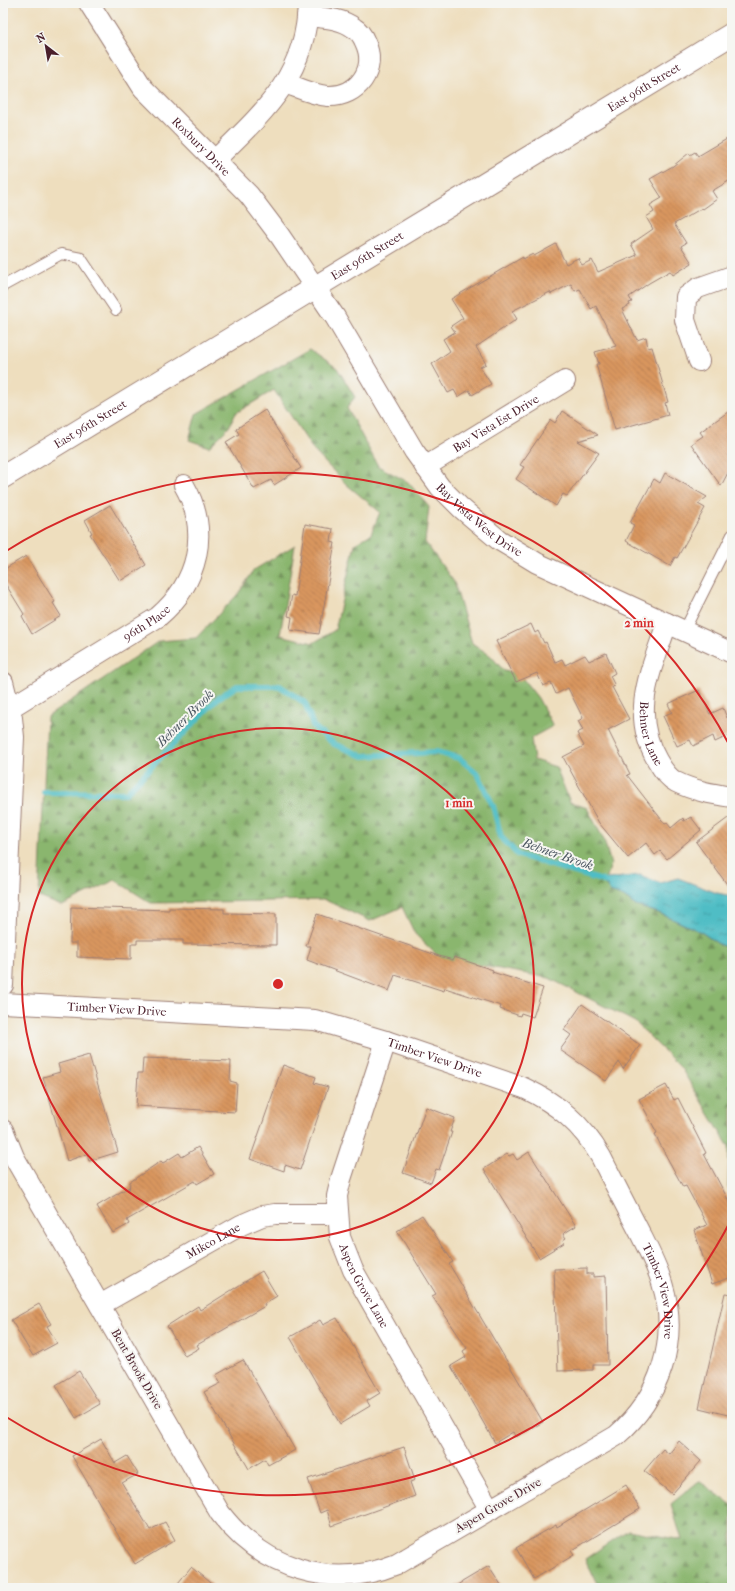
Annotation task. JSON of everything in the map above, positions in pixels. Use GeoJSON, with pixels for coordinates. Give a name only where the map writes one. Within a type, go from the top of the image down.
{"type":"FeatureCollection","features":[{"type":"Feature","properties":{"kind":"main road","name":"East 96th Street"},"geometry":{"type":"LineString","coordinates":[[3,477],[732,34]]}},
{"type":"Feature","properties":{"kind":"street","name":"Roxbury Drive"},"geometry":{"type":"LineString","coordinates":[[90,3],[143,88],[249,195],[316,288]]}},
{"type":"Feature","properties":{"kind":"street"},"geometry":{"type":"LineString","coordinates":[[215,160],[253,123],[285,83],[297,61],[302,47],[308,10],[346,23],[356,29],[368,48],[370,59],[368,73],[361,83],[342,95],[317,95],[285,83]]}},
{"type":"Feature","properties":{"kind":"street"},"geometry":{"type":"LineString","coordinates":[[699,361],[685,320],[686,297],[698,288],[732,276]]}},
{"type":"Feature","properties":{"kind":"street","name":"Bay Vista West Drive"},"geometry":{"type":"LineString","coordinates":[[316,288],[335,317],[414,451],[440,487],[461,508],[499,540],[537,562],[732,653]]}},
{"type":"Feature","properties":{"kind":"street","name":"Bay Vista Est Drive"},"geometry":{"type":"LineString","coordinates":[[425,467],[566,381]]}},
{"type":"Feature","properties":{"kind":"street","name":"96th Place"},"geometry":{"type":"LineString","coordinates":[[10,708],[168,610],[186,584],[194,565],[199,534],[196,514],[184,485]]}},
{"type":"Feature","properties":{"kind":"street","name":"Behner Lane"},"geometry":{"type":"LineString","coordinates":[[675,627],[645,691],[643,718],[649,744],[660,766],[676,782],[697,790],[732,797]]}},
{"type":"Feature","properties":{"kind":"street"},"geometry":{"type":"LineString","coordinates":[[3,682],[10,708],[14,737],[3,986]]}},
{"type":"Feature","properties":{"kind":"street","name":"Timber View Drive"},"geometry":{"type":"LineString","coordinates":[[3,1003],[288,1017],[315,1020],[386,1041],[524,1088],[557,1106],[584,1130],[601,1157],[652,1258],[663,1284],[667,1302],[669,1331],[666,1353],[658,1378]]}},
{"type":"Feature","properties":{"kind":"street","name":"Aspen Grove Lane"},"geometry":{"type":"LineString","coordinates":[[386,1041],[341,1179],[337,1196],[337,1214],[341,1241],[353,1270],[490,1510]]}},
{"type":"Feature","properties":{"kind":"street","name":"Bent Brook Drive"},"geometry":{"type":"LineString","coordinates":[[3,1130],[14,1158],[223,1516],[239,1535],[254,1548],[277,1562],[308,1572]]}},
{"type":"Feature","properties":{"kind":"street","name":"Mikco Lane"},"geometry":{"type":"LineString","coordinates":[[100,1305],[241,1225],[262,1216],[275,1214],[337,1214]]}},
{"type":"Feature","properties":{"kind":"street","name":"Aspen Grove Drive"},"geometry":{"type":"LineString","coordinates":[[308,1572],[327,1575],[358,1575],[387,1568],[616,1436],[638,1414],[648,1401],[658,1378]]}},
{"type":"Feature","properties":{"kind":"lane"},"geometry":{"type":"LineString","coordinates":[[3,286],[61,254],[81,258],[116,310]]}},
{"type":"Feature","properties":{"kind":"lane"},"geometry":{"type":"LineString","coordinates":[[675,627],[732,535]]}},
{"type":"Feature","properties":{"kind":"green space"},"geometry":{"type":"Polygon","coordinates":[[[310,349],[337,368],[355,397],[347,408],[378,466],[408,482],[429,507],[425,542],[454,582],[472,643],[491,656],[504,671],[519,674],[538,698],[553,726],[531,738],[534,760],[556,767],[570,802],[587,808],[604,840],[611,864],[605,884],[610,892],[624,897],[636,906],[659,913],[701,932],[720,945],[732,948],[732,1193],[728,1188],[729,1147],[681,1068],[635,1022],[549,978],[440,958],[415,934],[402,907],[370,921],[325,900],[151,903],[115,880],[62,906],[39,897],[47,717],[159,641],[196,638],[238,594],[254,570],[295,545],[280,635],[313,643],[335,630],[355,544],[371,534],[380,512],[346,484],[314,451],[274,390],[236,413],[229,427],[209,447],[189,440],[196,414],[310,349]]]}},
{"type":"Feature","properties":{"kind":"green space"},"geometry":{"type":"Polygon","coordinates":[[[699,1481],[732,1505],[732,1588],[599,1588],[585,1559],[628,1530],[682,1540],[671,1504],[699,1481]]]}},
{"type":"Feature","properties":{"kind":"water"},"geometry":{"type":"Polygon","coordinates":[[[640,875],[660,883],[678,878],[717,893],[732,896],[732,948],[720,945],[701,932],[659,913],[636,906],[624,897],[610,892],[605,884],[607,879],[640,875]]]}},
{"type":"Feature","properties":{"kind":"building"},"geometry":{"type":"Polygon","coordinates":[[[732,136],[732,179],[712,191],[717,199],[703,209],[702,208],[674,224],[686,243],[681,246],[692,263],[673,275],[670,271],[649,283],[629,297],[632,302],[629,303],[630,305],[622,309],[637,340],[646,337],[648,348],[652,347],[668,402],[665,403],[668,415],[615,430],[596,364],[599,364],[595,352],[616,346],[596,306],[591,309],[580,289],[575,291],[571,284],[551,294],[550,292],[512,311],[517,319],[476,347],[486,364],[480,367],[491,384],[472,395],[469,390],[458,397],[454,390],[448,393],[432,364],[450,351],[443,339],[455,332],[451,326],[463,318],[451,299],[523,257],[523,259],[533,254],[534,256],[556,244],[566,264],[578,258],[582,265],[592,260],[598,272],[637,255],[631,244],[653,229],[646,217],[654,212],[650,205],[662,198],[650,179],[673,166],[689,153],[690,155],[695,152],[698,156],[732,136]]]}},
{"type":"Feature","properties":{"kind":"building"},"geometry":{"type":"Polygon","coordinates":[[[732,409],[732,465],[721,486],[691,444],[703,436],[700,432],[732,409]]]}},
{"type":"Feature","properties":{"kind":"building"},"geometry":{"type":"Polygon","coordinates":[[[265,410],[301,468],[274,485],[271,480],[254,489],[226,442],[239,434],[236,429],[265,410]]]}},
{"type":"Feature","properties":{"kind":"building"},"geometry":{"type":"Polygon","coordinates":[[[562,411],[598,435],[578,441],[599,453],[567,496],[563,494],[556,506],[516,479],[524,467],[520,465],[551,420],[555,423],[562,411]]]}},
{"type":"Feature","properties":{"kind":"building"},"geometry":{"type":"Polygon","coordinates":[[[665,473],[707,497],[698,504],[705,508],[677,558],[675,557],[670,566],[626,541],[634,525],[630,523],[654,479],[660,483],[665,473]]]}},
{"type":"Feature","properties":{"kind":"building"},"geometry":{"type":"Polygon","coordinates":[[[110,505],[146,565],[120,581],[90,534],[92,533],[85,520],[110,505]]]}},
{"type":"Feature","properties":{"kind":"building"},"geometry":{"type":"Polygon","coordinates":[[[305,524],[333,529],[331,542],[335,543],[319,634],[290,630],[292,617],[288,616],[292,595],[295,596],[305,524]]]}},
{"type":"Feature","properties":{"kind":"building"},"geometry":{"type":"Polygon","coordinates":[[[26,556],[55,602],[53,603],[61,616],[32,634],[22,616],[24,614],[3,580],[3,570],[26,556]]]}},
{"type":"Feature","properties":{"kind":"building"},"geometry":{"type":"Polygon","coordinates":[[[531,624],[535,633],[538,631],[544,643],[546,642],[555,662],[562,659],[565,665],[585,655],[589,661],[606,653],[615,673],[610,676],[615,686],[612,687],[629,719],[608,730],[630,774],[627,775],[665,824],[667,823],[671,828],[683,818],[684,821],[691,817],[701,830],[667,859],[660,851],[655,855],[646,843],[628,858],[599,823],[563,757],[584,746],[577,733],[583,730],[578,721],[583,718],[568,688],[556,694],[551,683],[543,686],[537,673],[516,682],[496,641],[531,624]]]}},
{"type":"Feature","properties":{"kind":"building"},"geometry":{"type":"Polygon","coordinates":[[[699,690],[710,714],[723,708],[727,718],[732,716],[732,734],[715,742],[713,736],[693,746],[690,740],[677,746],[663,716],[672,712],[668,704],[699,690]]]}},
{"type":"Feature","properties":{"kind":"building"},"geometry":{"type":"Polygon","coordinates":[[[732,815],[732,891],[696,842],[732,815]]]}},
{"type":"Feature","properties":{"kind":"building"},"geometry":{"type":"Polygon","coordinates":[[[71,907],[169,910],[169,908],[224,909],[224,913],[276,914],[276,945],[183,944],[183,940],[137,940],[137,944],[131,944],[131,959],[77,957],[77,943],[70,943],[71,907]]]}},
{"type":"Feature","properties":{"kind":"building"},"geometry":{"type":"Polygon","coordinates":[[[317,914],[439,956],[453,960],[454,957],[493,970],[492,972],[543,988],[533,1017],[521,1013],[520,1016],[500,1009],[501,1006],[445,988],[444,991],[395,975],[389,991],[307,960],[311,946],[306,946],[317,914]]]}},
{"type":"Feature","properties":{"kind":"building"},"geometry":{"type":"Polygon","coordinates":[[[582,1004],[640,1045],[623,1069],[619,1062],[606,1081],[560,1050],[571,1035],[564,1030],[582,1004]]]}},
{"type":"Feature","properties":{"kind":"building"},"geometry":{"type":"Polygon","coordinates":[[[89,1055],[118,1152],[89,1161],[87,1154],[67,1161],[43,1077],[60,1072],[58,1064],[89,1055]]]}},
{"type":"Feature","properties":{"kind":"building"},"geometry":{"type":"Polygon","coordinates":[[[143,1058],[231,1061],[230,1081],[237,1083],[235,1112],[136,1106],[138,1073],[142,1073],[143,1058]]]}},
{"type":"Feature","properties":{"kind":"building"},"geometry":{"type":"Polygon","coordinates":[[[283,1065],[316,1077],[314,1083],[328,1087],[300,1170],[285,1165],[284,1171],[250,1159],[283,1065]]]}},
{"type":"Feature","properties":{"kind":"building"},"geometry":{"type":"Polygon","coordinates":[[[666,1085],[674,1100],[678,1098],[706,1153],[704,1154],[732,1207],[732,1277],[712,1284],[694,1230],[707,1225],[686,1186],[683,1187],[664,1152],[655,1134],[657,1133],[639,1099],[666,1085]]]}},
{"type":"Feature","properties":{"kind":"building"},"geometry":{"type":"Polygon","coordinates":[[[426,1107],[455,1118],[450,1132],[452,1132],[439,1170],[436,1169],[431,1183],[403,1173],[426,1107]]]}},
{"type":"Feature","properties":{"kind":"building"},"geometry":{"type":"Polygon","coordinates":[[[198,1147],[214,1174],[197,1184],[195,1181],[127,1220],[129,1224],[113,1233],[97,1206],[129,1187],[129,1190],[130,1182],[161,1161],[163,1163],[179,1153],[182,1157],[198,1147]]]}},
{"type":"Feature","properties":{"kind":"building"},"geometry":{"type":"Polygon","coordinates":[[[529,1152],[576,1226],[563,1234],[566,1238],[563,1240],[564,1243],[539,1258],[484,1169],[507,1154],[509,1156],[513,1154],[517,1160],[529,1152]]]}},
{"type":"Feature","properties":{"kind":"building"},"geometry":{"type":"Polygon","coordinates":[[[422,1215],[453,1262],[449,1264],[543,1422],[516,1437],[513,1432],[495,1443],[451,1366],[466,1357],[463,1351],[467,1348],[432,1296],[436,1294],[397,1231],[422,1215]]]}},
{"type":"Feature","properties":{"kind":"building"},"geometry":{"type":"Polygon","coordinates":[[[587,1268],[587,1274],[593,1274],[593,1277],[606,1276],[608,1365],[593,1365],[593,1370],[558,1371],[554,1269],[587,1268]]]}},
{"type":"Feature","properties":{"kind":"building"},"geometry":{"type":"Polygon","coordinates":[[[262,1271],[277,1296],[264,1304],[265,1306],[197,1345],[199,1348],[185,1356],[167,1326],[198,1306],[200,1310],[262,1271]]]}},
{"type":"Feature","properties":{"kind":"building"},"geometry":{"type":"Polygon","coordinates":[[[725,1293],[732,1294],[732,1416],[699,1408],[725,1293]]]}},
{"type":"Feature","properties":{"kind":"building"},"geometry":{"type":"Polygon","coordinates":[[[39,1304],[51,1324],[47,1326],[57,1343],[33,1356],[11,1320],[39,1304]]]}},
{"type":"Feature","properties":{"kind":"building"},"geometry":{"type":"Polygon","coordinates":[[[337,1318],[380,1393],[367,1401],[370,1406],[340,1424],[290,1337],[320,1320],[323,1325],[337,1318]]]}},
{"type":"Feature","properties":{"kind":"building"},"geometry":{"type":"Polygon","coordinates":[[[243,1360],[295,1450],[268,1465],[265,1459],[249,1469],[204,1392],[221,1383],[216,1375],[243,1360]]]}},
{"type":"Feature","properties":{"kind":"building"},"geometry":{"type":"Polygon","coordinates":[[[79,1371],[100,1404],[76,1418],[56,1385],[79,1371]]]}},
{"type":"Feature","properties":{"kind":"building"},"geometry":{"type":"Polygon","coordinates":[[[101,1439],[115,1463],[127,1456],[138,1474],[122,1483],[150,1530],[165,1522],[175,1540],[135,1564],[72,1456],[101,1439]]]}},
{"type":"Feature","properties":{"kind":"building"},"geometry":{"type":"Polygon","coordinates":[[[679,1441],[701,1461],[672,1494],[644,1471],[663,1449],[669,1454],[679,1441]]]}},
{"type":"Feature","properties":{"kind":"building"},"geometry":{"type":"Polygon","coordinates":[[[404,1447],[415,1480],[410,1482],[415,1496],[332,1526],[327,1510],[320,1513],[308,1479],[404,1447]]]}},
{"type":"Feature","properties":{"kind":"building"},"geometry":{"type":"Polygon","coordinates":[[[626,1485],[640,1509],[571,1551],[574,1555],[534,1579],[516,1548],[556,1525],[557,1527],[626,1485]]]}},
{"type":"Feature","properties":{"kind":"building"},"geometry":{"type":"Polygon","coordinates":[[[489,1566],[503,1588],[452,1588],[489,1566]]]}},
{"type":"Feature","properties":{"kind":"building"},"geometry":{"type":"Polygon","coordinates":[[[191,1567],[216,1588],[174,1588],[191,1567]]]}},
{"type":"Feature","properties":{"kind":"waterway","name":"Behner Brook"},"geometry":{"type":"LineString","coordinates":[[44,792],[126,793],[218,698],[237,686],[280,686],[305,703],[313,726],[334,744],[363,756],[436,752],[459,758],[478,774],[493,806],[501,837],[518,855],[613,884]]}}]}
